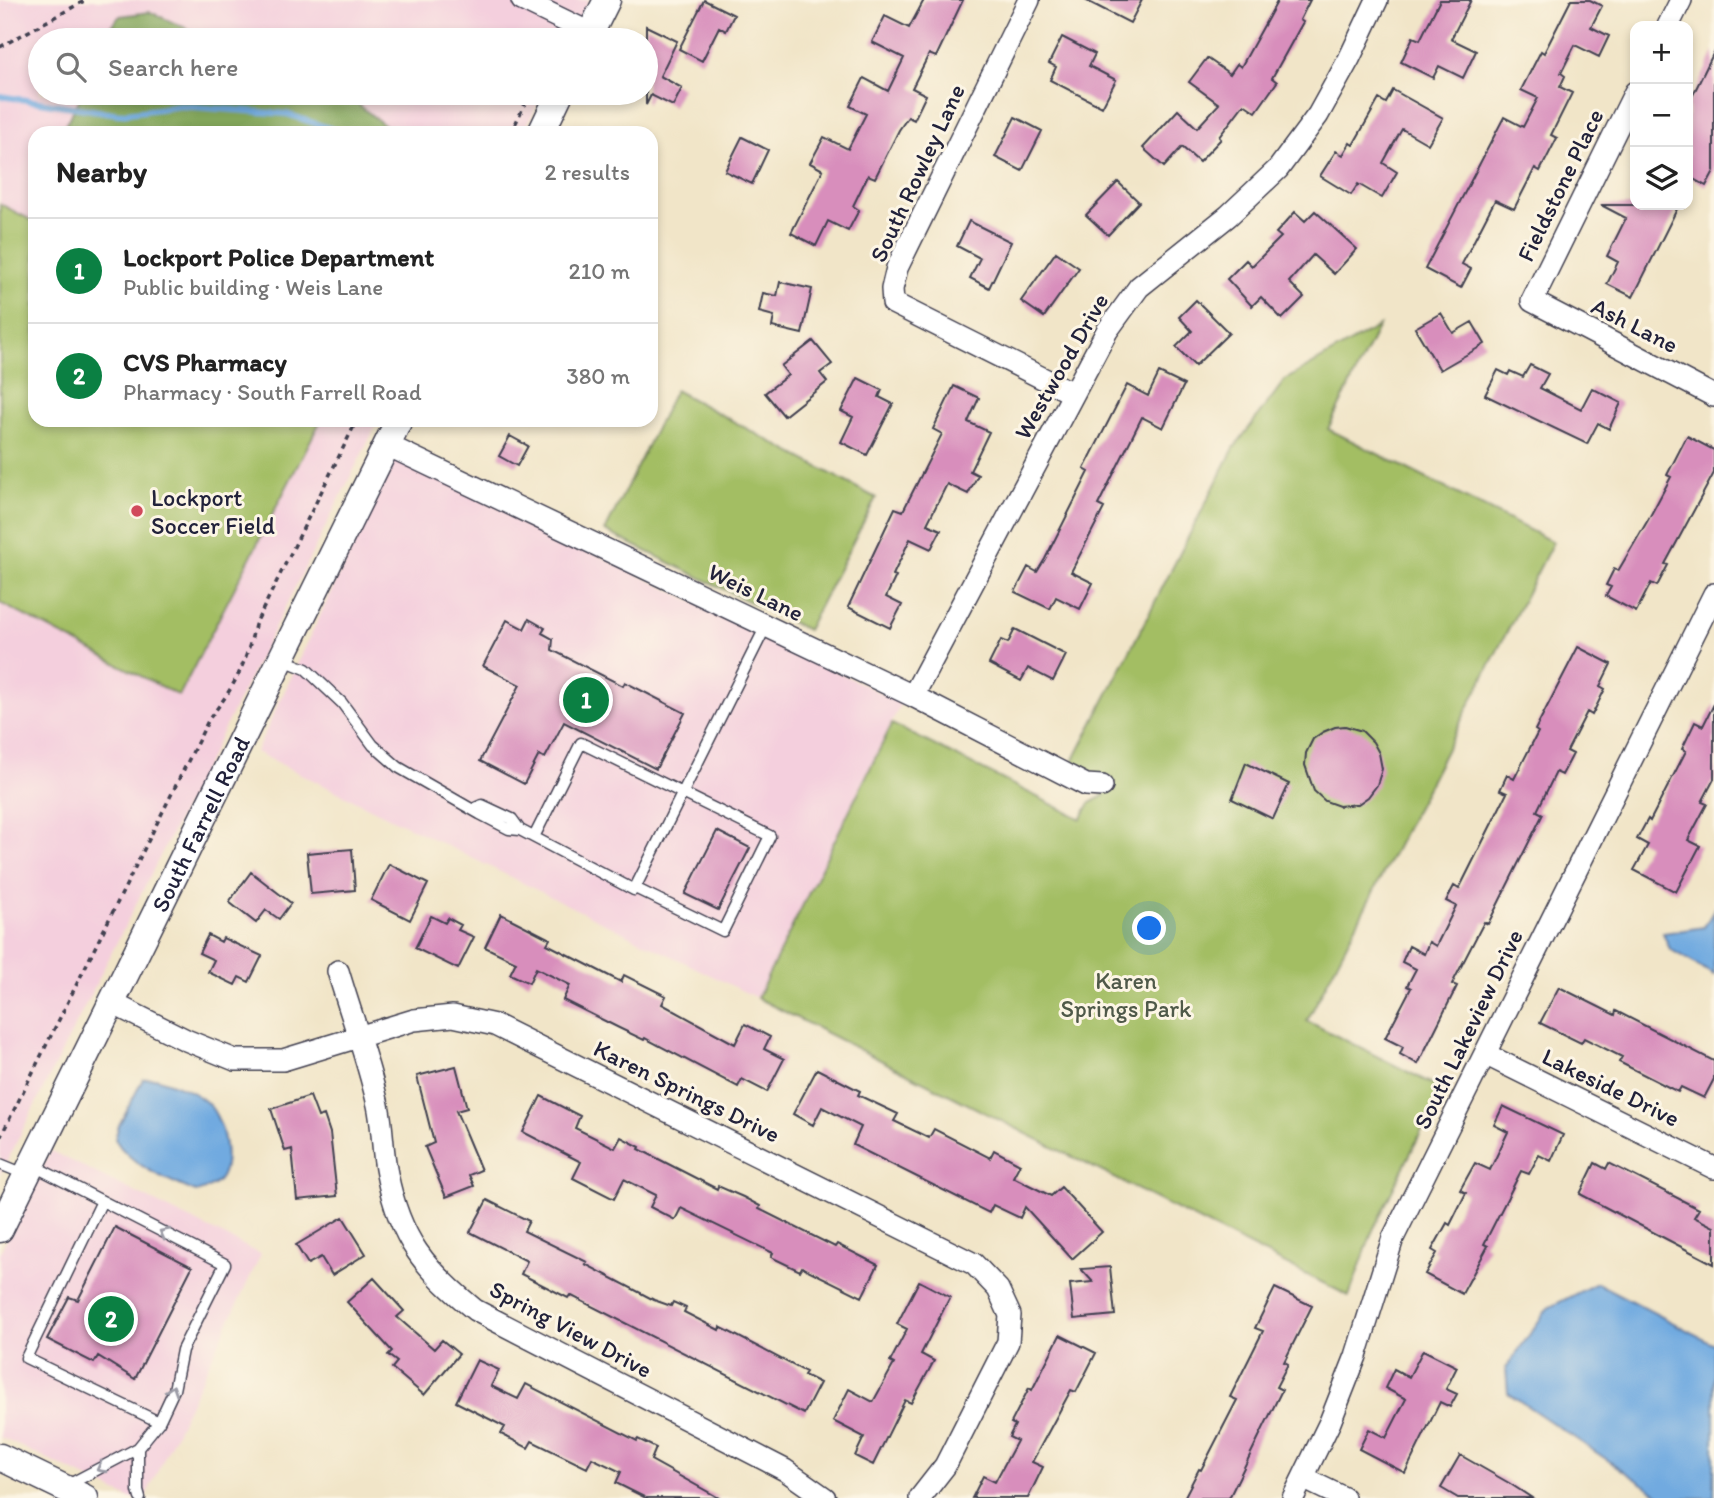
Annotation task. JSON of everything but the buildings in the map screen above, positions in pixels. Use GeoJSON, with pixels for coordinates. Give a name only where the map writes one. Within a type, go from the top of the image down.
{"type":"FeatureCollection","features":[{"type":"Feature","properties":{"kind":"street"},"geometry":{"type":"LineString","coordinates":[[522,0],[574,28]]}},
{"type":"Feature","properties":{"kind":"street"},"geometry":{"type":"LineString","coordinates":[[593,28],[607,0]]}},
{"type":"Feature","properties":{"kind":"street","name":"South Rowley Lane"},"geometry":{"type":"LineString","coordinates":[[1029,0],[897,268],[892,289],[893,303],[1072,393]]}},
{"type":"Feature","properties":{"kind":"street","name":"Westwood Drive"},"geometry":{"type":"LineString","coordinates":[[913,696],[1107,331],[1139,287],[1228,216],[1278,169],[1318,115],[1377,0]]}},
{"type":"Feature","properties":{"kind":"street"},"geometry":{"type":"LineString","coordinates":[[1670,21],[1681,0]]}},
{"type":"Feature","properties":{"kind":"street","name":"Fieldstone Place"},"geometry":{"type":"LineString","coordinates":[[1532,301],[1630,102]]}},
{"type":"Feature","properties":{"kind":"street"},"geometry":{"type":"LineString","coordinates":[[544,126],[554,105]]}},
{"type":"Feature","properties":{"kind":"street","name":"Ash Lane"},"geometry":{"type":"LineString","coordinates":[[1532,301],[1714,396]]}},
{"type":"Feature","properties":{"kind":"street","name":"South Farrell Road"},"geometry":{"type":"LineString","coordinates":[[0,1229],[396,427]]}},
{"type":"Feature","properties":{"kind":"street","name":"Weis Lane"},"geometry":{"type":"LineString","coordinates":[[387,445],[913,696],[1086,785],[1102,786]]}},
{"type":"Feature","properties":{"kind":"street","name":"South Lakeview Drive"},"geometry":{"type":"LineString","coordinates":[[1293,1498],[1330,1422],[1356,1356],[1393,1237],[1714,594]]}},
{"type":"Feature","properties":{"kind":"street","name":"Spring View Drive"},"geometry":{"type":"LineString","coordinates":[[338,971],[379,1106],[387,1173],[397,1214],[413,1248],[440,1282],[475,1310],[785,1469],[825,1498]]}},
{"type":"Feature","properties":{"kind":"street","name":"Karen Springs Drive"},"geometry":{"type":"LineString","coordinates":[[112,1003],[186,1040],[234,1060],[283,1060],[357,1035],[414,1020],[453,1016],[495,1025],[974,1264],[998,1289],[1010,1315],[1008,1342],[945,1466],[920,1498]]}},
{"type":"Feature","properties":{"kind":"street","name":"Lakeside Drive"},"geometry":{"type":"LineString","coordinates":[[1485,1054],[1714,1168]]}},
{"type":"Feature","properties":{"kind":"street"},"geometry":{"type":"LineString","coordinates":[[0,1457],[74,1493]]}},
{"type":"Feature","properties":{"kind":"street"},"geometry":{"type":"LineString","coordinates":[[1303,1478],[1344,1498]]}},
{"type":"Feature","properties":{"kind":"lane"},"geometry":{"type":"LineString","coordinates":[[635,888],[766,626]]}},
{"type":"Feature","properties":{"kind":"lane"},"geometry":{"type":"LineString","coordinates":[[281,659],[306,670],[342,703],[373,744],[398,767],[509,829],[520,830],[635,888],[723,931],[771,836],[581,743],[534,837]]}},
{"type":"Feature","properties":{"kind":"lane"},"geometry":{"type":"LineString","coordinates":[[0,1164],[29,1170],[102,1201],[225,1264],[183,1350],[174,1390],[159,1422],[138,1448],[74,1493]]}},
{"type":"Feature","properties":{"kind":"lane"},"geometry":{"type":"LineString","coordinates":[[102,1201],[26,1358],[159,1422]]}},
{"type":"Feature","properties":{"kind":"lane"},"geometry":{"type":"LineString","coordinates":[[138,1448],[140,1498]]}},
{"type":"Feature","properties":{"kind":"path"},"geometry":{"type":"LineString","coordinates":[[35,28],[86,0]]}},
{"type":"Feature","properties":{"kind":"path"},"geometry":{"type":"LineString","coordinates":[[0,47],[28,32]]}},
{"type":"Feature","properties":{"kind":"path"},"geometry":{"type":"LineString","coordinates":[[514,126],[524,105]]}},
{"type":"Feature","properties":{"kind":"path"},"geometry":{"type":"LineString","coordinates":[[0,1138],[209,719],[227,695],[247,660],[255,625],[354,427]]}},
{"type":"Feature","properties":{"kind":"shaded area"},"geometry":{"type":"Polygon","coordinates":[[[0,0],[589,0],[575,28],[28,28],[28,105],[537,105],[526,126],[28,126],[28,427],[375,427],[0,1175],[0,0]]]}},
{"type":"Feature","properties":{"kind":"shaded area"},"geometry":{"type":"Polygon","coordinates":[[[395,456],[901,703],[757,998],[256,752],[395,456]]]}},
{"type":"Feature","properties":{"kind":"shaded area"},"geometry":{"type":"Polygon","coordinates":[[[51,1151],[261,1254],[145,1498],[129,1498],[0,1437],[0,1252],[51,1151]]]}},
{"type":"Feature","properties":{"kind":"green space"},"geometry":{"type":"Polygon","coordinates":[[[150,12],[185,28],[109,28],[120,16],[150,12]]]}},
{"type":"Feature","properties":{"kind":"green space"},"geometry":{"type":"Polygon","coordinates":[[[76,105],[359,105],[385,126],[65,126],[76,105]]]}},
{"type":"Feature","properties":{"kind":"green space","name":"Lockport Soccer Field"},"geometry":{"type":"Polygon","coordinates":[[[0,204],[28,218],[28,427],[317,427],[179,696],[0,603],[0,204]]]}},
{"type":"Feature","properties":{"kind":"green space","name":"Karen Springs Park"},"geometry":{"type":"Polygon","coordinates":[[[1379,326],[1328,429],[1553,542],[1307,1021],[1442,1089],[1373,1230],[1349,1296],[757,998],[892,724],[1081,819],[1090,803],[1105,795],[1066,775],[1234,448],[1285,380],[1379,326]]]}},
{"type":"Feature","properties":{"kind":"green space"},"geometry":{"type":"Polygon","coordinates":[[[675,390],[876,498],[807,630],[605,531],[675,390]]]}},
{"type":"Feature","properties":{"kind":"water"},"geometry":{"type":"Polygon","coordinates":[[[1714,910],[1714,975],[1670,949],[1663,933],[1704,927],[1714,910]]]}},
{"type":"Feature","properties":{"kind":"water"},"geometry":{"type":"Polygon","coordinates":[[[156,1078],[201,1098],[217,1118],[222,1129],[225,1166],[222,1176],[209,1188],[196,1192],[162,1177],[130,1157],[115,1139],[119,1125],[143,1079],[156,1078]]]}},
{"type":"Feature","properties":{"kind":"water"},"geometry":{"type":"Polygon","coordinates":[[[1597,1283],[1714,1344],[1714,1498],[1664,1498],[1508,1393],[1506,1368],[1548,1308],[1597,1283]]]}},
{"type":"Feature","properties":{"kind":"waterway"},"geometry":{"type":"LineString","coordinates":[[0,96],[28,100]]}},
{"type":"Feature","properties":{"kind":"waterway"},"geometry":{"type":"LineString","coordinates":[[60,105],[119,114],[181,106],[287,114],[322,126]]}},
{"type":"Feature","properties":{"kind":"place","name":"Lockport Soccer Field"},"geometry":{"type":"Point","coordinates":[137,511]}},
{"type":"Feature","properties":{"kind":"place","name":"Lockport Police Department"},"geometry":{"type":"Point","coordinates":[586,700]}},
{"type":"Feature","properties":{"kind":"place","name":"CVS Pharmacy"},"geometry":{"type":"Point","coordinates":[111,1319]}}]}
